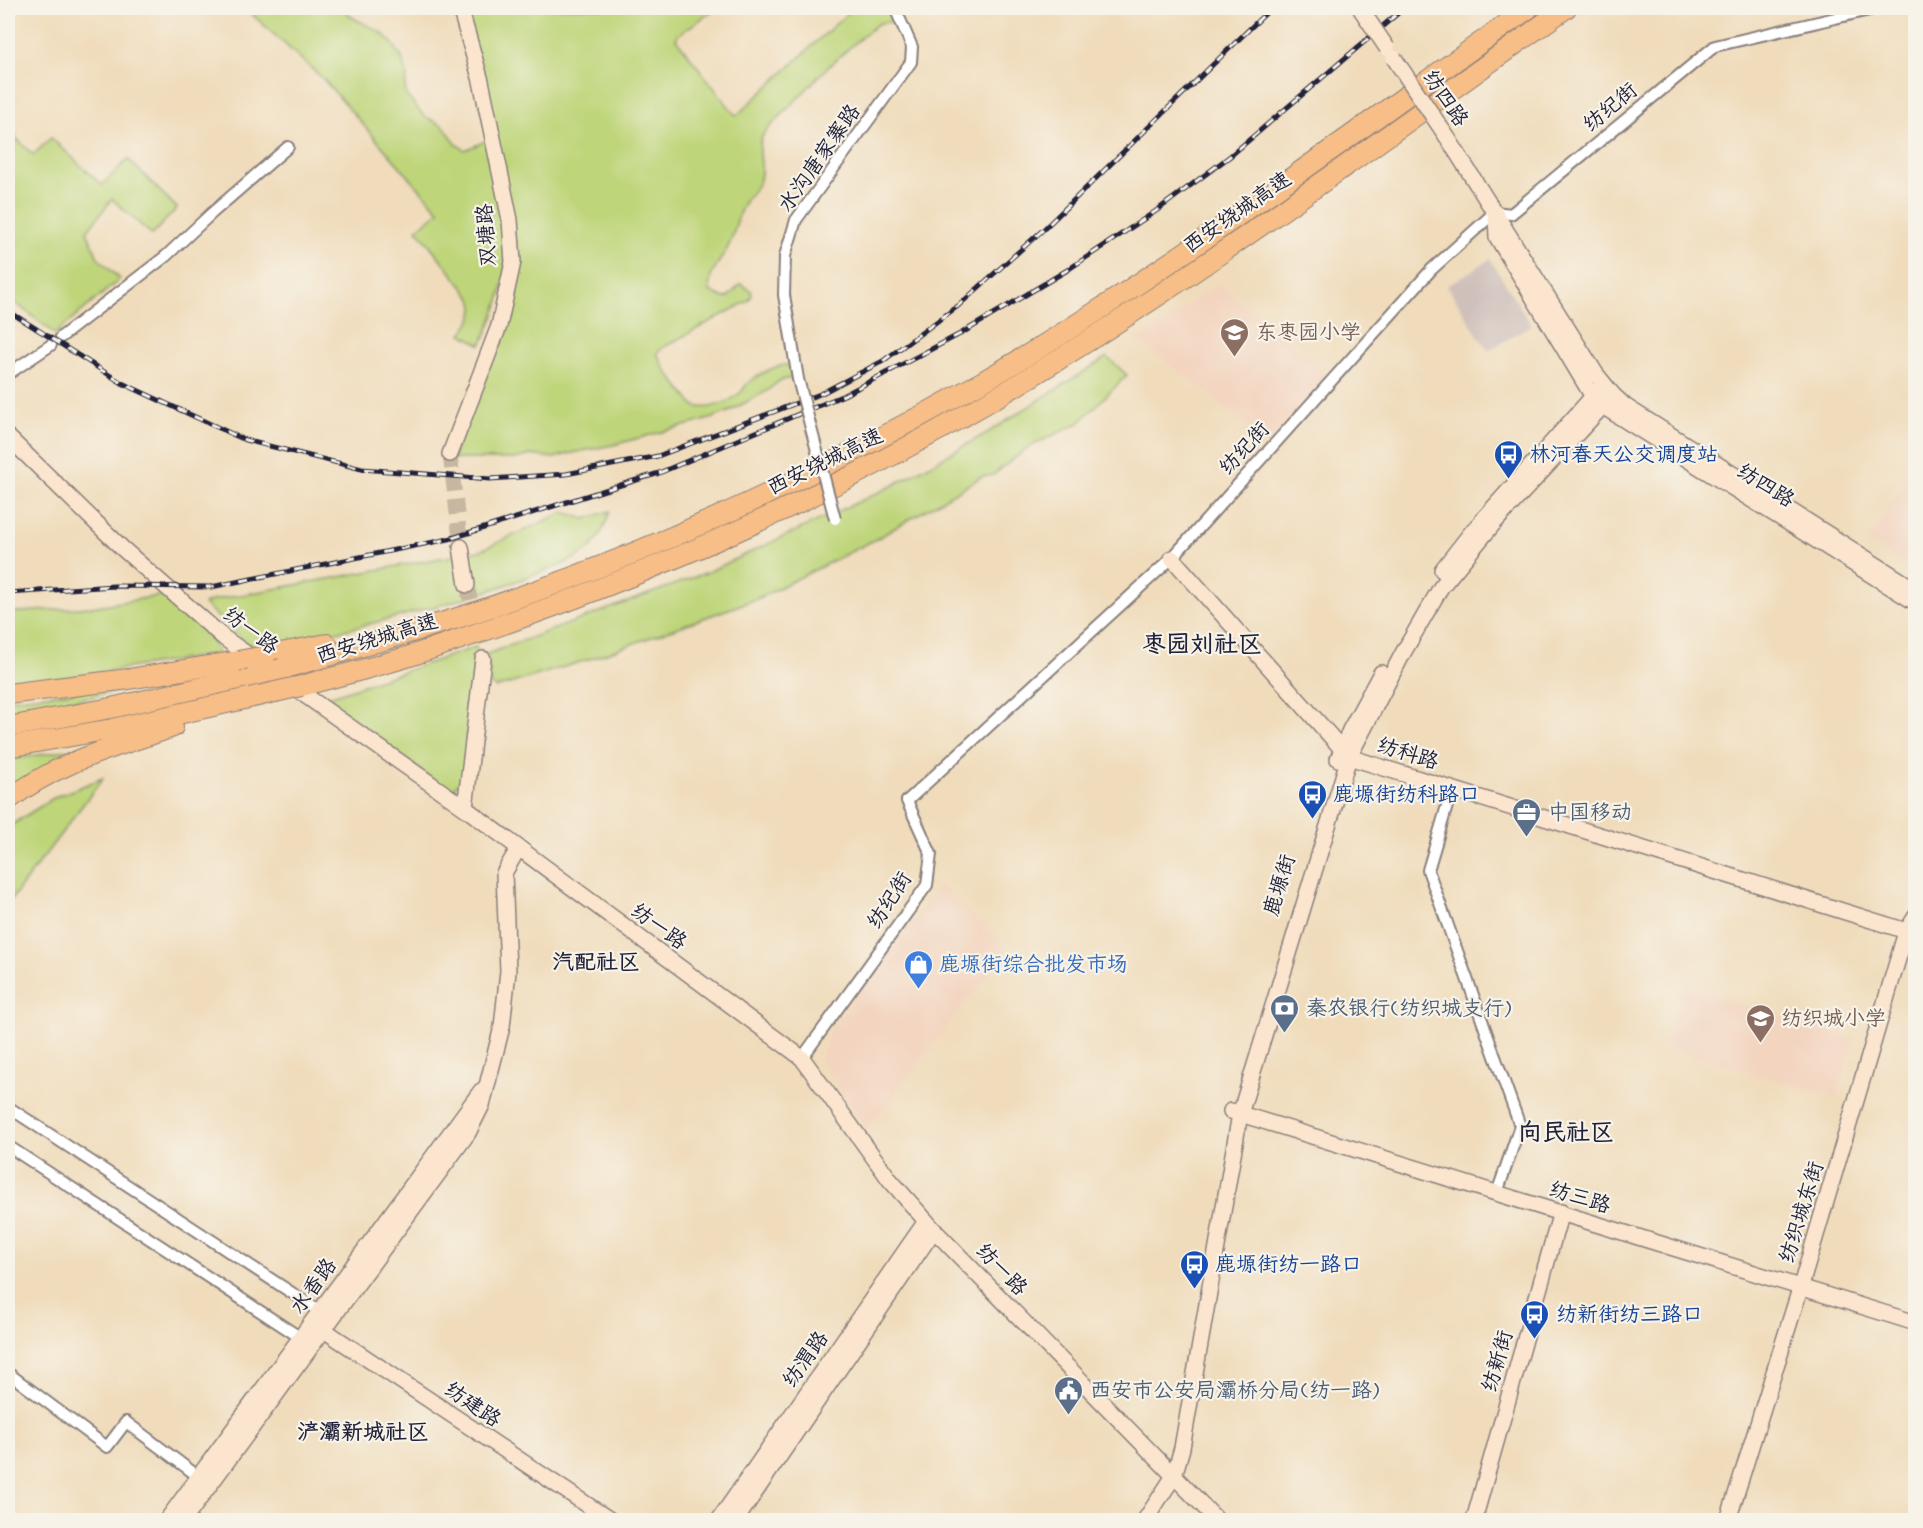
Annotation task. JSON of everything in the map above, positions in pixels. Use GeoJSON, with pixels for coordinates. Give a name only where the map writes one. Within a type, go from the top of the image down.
{"type":"FeatureCollection","features":[{"type":"Feature","properties":{"kind":"highway","name":"西安绕城高速"},"geometry":{"type":"LineString","coordinates":[[8,727],[111,708],[281,669],[471,614],[606,564],[722,515],[841,458],[983,381],[1142,282],[1529,8]]}},
{"type":"Feature","properties":{"kind":"highway","name":"西安绕城高速"},"geometry":{"type":"LineString","coordinates":[[8,747],[112,729],[267,694],[410,656],[591,592],[663,563],[857,474],[988,402],[1119,322],[1261,225],[1566,8]]}},
{"type":"Feature","properties":{"kind":"highway"},"geometry":{"type":"LineString","coordinates":[[8,694],[129,679],[238,661],[471,614]]}},
{"type":"Feature","properties":{"kind":"highway"},"geometry":{"type":"LineString","coordinates":[[8,800],[50,772],[82,757],[267,694]]}},
{"type":"Feature","properties":{"kind":"street","name":"双塘路"},"geometry":{"type":"LineString","coordinates":[[450,454],[499,326],[513,262],[510,220],[503,185],[481,81],[460,8]]}},
{"type":"Feature","properties":{"kind":"street","name":"水沟唐家寨路"},"geometry":{"type":"LineString","coordinates":[[835,519],[798,378],[784,294],[785,256],[796,220],[910,62],[912,47],[895,8]]}},
{"type":"Feature","properties":{"kind":"street","name":"纺四路"},"geometry":{"type":"LineString","coordinates":[[1360,8],[1449,140],[1608,389],[1625,406],[1690,449],[1916,590]]}},
{"type":"Feature","properties":{"kind":"street","name":"纺纪街"},"geometry":{"type":"LineString","coordinates":[[802,1058],[927,885],[932,854],[907,801],[1172,558],[1432,268],[1496,213],[1511,214],[1715,46],[1878,8]]}},
{"type":"Feature","properties":{"kind":"street"},"geometry":{"type":"LineString","coordinates":[[61,337],[166,256],[288,147]]}},
{"type":"Feature","properties":{"kind":"street","name":"纺四路"},"geometry":{"type":"LineString","coordinates":[[1496,213],[1497,237],[1597,402],[1916,603]]}},
{"type":"Feature","properties":{"kind":"street"},"geometry":{"type":"LineString","coordinates":[[8,374],[51,345]]}},
{"type":"Feature","properties":{"kind":"street","name":"鹿塬街"},"geometry":{"type":"LineString","coordinates":[[1145,1521],[1174,1476],[1182,1448],[1236,1113],[1345,753],[1442,587],[1608,389]]}},
{"type":"Feature","properties":{"kind":"street","name":"纺一路"},"geometry":{"type":"LineString","coordinates":[[8,437],[122,548],[224,638],[465,808],[802,1058],[890,1180],[930,1226],[1217,1521]]}},
{"type":"Feature","properties":{"kind":"street"},"geometry":{"type":"LineString","coordinates":[[461,547],[467,585]]}},
{"type":"Feature","properties":{"kind":"street"},"geometry":{"type":"LineString","coordinates":[[1172,558],[1345,753]]}},
{"type":"Feature","properties":{"kind":"street"},"geometry":{"type":"LineString","coordinates":[[465,808],[483,659]]}},
{"type":"Feature","properties":{"kind":"street","name":"纺科路"},"geometry":{"type":"LineString","coordinates":[[1345,753],[1452,789],[1911,933]]}},
{"type":"Feature","properties":{"kind":"street"},"geometry":{"type":"LineString","coordinates":[[1452,789],[1428,870],[1520,1126],[1497,1193]]}},
{"type":"Feature","properties":{"kind":"street","name":"水香路"},"geometry":{"type":"LineString","coordinates":[[184,1521],[319,1321],[473,1125],[482,1104],[502,1027],[507,984],[504,873],[518,849]]}},
{"type":"Feature","properties":{"kind":"street","name":"纺织城东街"},"geometry":{"type":"LineString","coordinates":[[1728,1521],[1916,916]]}},
{"type":"Feature","properties":{"kind":"street"},"geometry":{"type":"LineString","coordinates":[[8,1107],[319,1321]]}},
{"type":"Feature","properties":{"kind":"street","name":"纺三路"},"geometry":{"type":"LineString","coordinates":[[1236,1113],[1916,1323]]}},
{"type":"Feature","properties":{"kind":"street"},"geometry":{"type":"LineString","coordinates":[[8,1146],[301,1338]]}},
{"type":"Feature","properties":{"kind":"street","name":"纺新街"},"geometry":{"type":"LineString","coordinates":[[1474,1521],[1561,1212]]}},
{"type":"Feature","properties":{"kind":"street","name":"纺渭路"},"geometry":{"type":"LineString","coordinates":[[719,1521],[930,1226]]}},
{"type":"Feature","properties":{"kind":"street","name":"纺渭路"},"geometry":{"type":"LineString","coordinates":[[736,1521],[930,1226]]}},
{"type":"Feature","properties":{"kind":"street","name":"水香路"},"geometry":{"type":"LineString","coordinates":[[167,1521],[301,1338],[319,1321]]}},
{"type":"Feature","properties":{"kind":"street","name":"纺建路"},"geometry":{"type":"LineString","coordinates":[[319,1321],[610,1521]]}},
{"type":"Feature","properties":{"kind":"street"},"geometry":{"type":"LineString","coordinates":[[8,1373],[107,1447],[126,1422],[199,1477]]}},
{"type":"Feature","properties":{"kind":"shaded area"},"geometry":{"type":"Polygon","coordinates":[[[1490,259],[1531,325],[1488,351],[1447,286],[1490,259]]]}},
{"type":"Feature","properties":{"kind":"shaded area","name":"东枣园小学"},"geometry":{"type":"Polygon","coordinates":[[[1218,283],[1330,375],[1269,441],[1139,341],[1218,283]]]}},
{"type":"Feature","properties":{"kind":"shaded area"},"geometry":{"type":"Polygon","coordinates":[[[1915,468],[1915,571],[1868,540],[1915,468]]]}},
{"type":"Feature","properties":{"kind":"shaded area","name":"鹿塬街综合批发市场"},"geometry":{"type":"Polygon","coordinates":[[[939,885],[1008,949],[866,1130],[820,1060],[830,1031],[939,885]]]}},
{"type":"Feature","properties":{"kind":"shaded area","name":"纺织城小学"},"geometry":{"type":"Polygon","coordinates":[[[1684,986],[1854,1039],[1836,1098],[1665,1047],[1684,986]]]}},
{"type":"Feature","properties":{"kind":"green space"},"geometry":{"type":"Polygon","coordinates":[[[245,8],[340,8],[355,19],[381,32],[393,44],[403,60],[407,76],[405,89],[407,96],[424,116],[444,126],[456,144],[465,150],[486,141],[505,224],[506,257],[501,292],[481,345],[462,334],[473,313],[472,299],[417,229],[439,211],[323,79],[245,8]]]}},
{"type":"Feature","properties":{"kind":"green space"},"geometry":{"type":"Polygon","coordinates":[[[460,8],[717,8],[678,35],[676,39],[736,116],[853,8],[891,8],[894,18],[891,22],[879,23],[828,67],[764,133],[761,139],[759,182],[743,205],[729,245],[709,285],[710,291],[724,298],[741,284],[751,291],[752,295],[748,301],[662,348],[657,353],[665,369],[693,405],[698,407],[711,407],[731,399],[755,377],[780,366],[790,365],[794,370],[791,378],[779,381],[767,391],[710,419],[613,445],[554,458],[531,455],[515,459],[452,459],[516,277],[460,8]]]}},
{"type":"Feature","properties":{"kind":"green space"},"geometry":{"type":"Polygon","coordinates":[[[8,130],[33,155],[51,138],[102,185],[128,159],[177,208],[152,235],[112,199],[87,231],[98,258],[120,279],[55,334],[8,297],[8,130]]]}},
{"type":"Feature","properties":{"kind":"green space"},"geometry":{"type":"Polygon","coordinates":[[[1107,357],[1127,375],[1079,423],[1029,447],[993,475],[981,477],[878,538],[759,598],[590,659],[496,688],[491,685],[487,654],[708,572],[888,488],[987,433],[1107,357]]]}},
{"type":"Feature","properties":{"kind":"green space"},"geometry":{"type":"Polygon","coordinates":[[[610,511],[602,532],[592,546],[581,555],[558,566],[425,609],[256,652],[204,604],[214,600],[479,551],[564,512],[585,519],[610,511]]]}},
{"type":"Feature","properties":{"kind":"green space"},"geometry":{"type":"Polygon","coordinates":[[[164,595],[203,629],[218,654],[44,681],[8,683],[8,613],[91,607],[164,595]]]}},
{"type":"Feature","properties":{"kind":"green space"},"geometry":{"type":"Polygon","coordinates":[[[476,647],[479,656],[463,778],[451,792],[320,700],[476,647]]]}},
{"type":"Feature","properties":{"kind":"green space"},"geometry":{"type":"Polygon","coordinates":[[[183,680],[8,712],[8,699],[183,680]]]}},
{"type":"Feature","properties":{"kind":"green space"},"geometry":{"type":"Polygon","coordinates":[[[86,747],[85,752],[8,793],[8,760],[86,747]]]}},
{"type":"Feature","properties":{"kind":"green space"},"geometry":{"type":"Polygon","coordinates":[[[103,778],[8,904],[8,827],[55,797],[103,778]]]}},
{"type":"Feature","properties":{"kind":"tunnel"},"geometry":{"type":"LineString","coordinates":[[450,454],[461,547]]}},
{"type":"Feature","properties":{"kind":"tunnel"},"geometry":{"type":"LineString","coordinates":[[467,585],[483,659]]}},
{"type":"Feature","properties":{"kind":"railway"},"geometry":{"type":"LineString","coordinates":[[8,308],[13,314],[122,383],[245,440],[362,469],[490,479],[566,474],[658,456],[820,394],[883,361],[958,306],[1045,228],[1271,8]]}},
{"type":"Feature","properties":{"kind":"railway"},"geometry":{"type":"LineString","coordinates":[[8,593],[114,586],[211,587],[449,539],[659,473],[844,395],[962,333],[1069,269],[1156,211],[1229,157],[1404,8]]}},
{"type":"Feature","properties":{"kind":"place","name":"东枣园小学"},"geometry":{"type":"Point","coordinates":[1235,358]}},
{"type":"Feature","properties":{"kind":"place","name":"林河春天公交调度站"},"geometry":{"type":"Point","coordinates":[1508,480]}},
{"type":"Feature","properties":{"kind":"place","name":"鹿塬街纺科路口"},"geometry":{"type":"Point","coordinates":[1312,820]}},
{"type":"Feature","properties":{"kind":"place","name":"中国移动"},"geometry":{"type":"Point","coordinates":[1527,838]}},
{"type":"Feature","properties":{"kind":"place","name":"鹿塬街综合批发市场"},"geometry":{"type":"Point","coordinates":[918,990]}},
{"type":"Feature","properties":{"kind":"place","name":"秦农银行(纺织城支行)"},"geometry":{"type":"Point","coordinates":[1285,1034]}},
{"type":"Feature","properties":{"kind":"place","name":"纺织城小学"},"geometry":{"type":"Point","coordinates":[1760,1044]}},
{"type":"Feature","properties":{"kind":"place","name":"鹿塬街纺一路口"},"geometry":{"type":"Point","coordinates":[1194,1290]}},
{"type":"Feature","properties":{"kind":"place","name":"纺新街纺三路口"},"geometry":{"type":"Point","coordinates":[1535,1340]}},
{"type":"Feature","properties":{"kind":"place","name":"西安市公安局灞桥分局(纺一路)"},"geometry":{"type":"Point","coordinates":[1069,1416]}},
{"type":"Feature","properties":{"kind":"district","name":"枣园刘社区"},"geometry":{"type":"Point","coordinates":[1202,644]}},
{"type":"Feature","properties":{"kind":"district","name":"汽配社区"},"geometry":{"type":"Point","coordinates":[596,961]}},
{"type":"Feature","properties":{"kind":"district","name":"向民社区"},"geometry":{"type":"Point","coordinates":[1566,1132]}},
{"type":"Feature","properties":{"kind":"district","name":"浐灞新城社区"},"geometry":{"type":"Point","coordinates":[363,1431]}}]}
